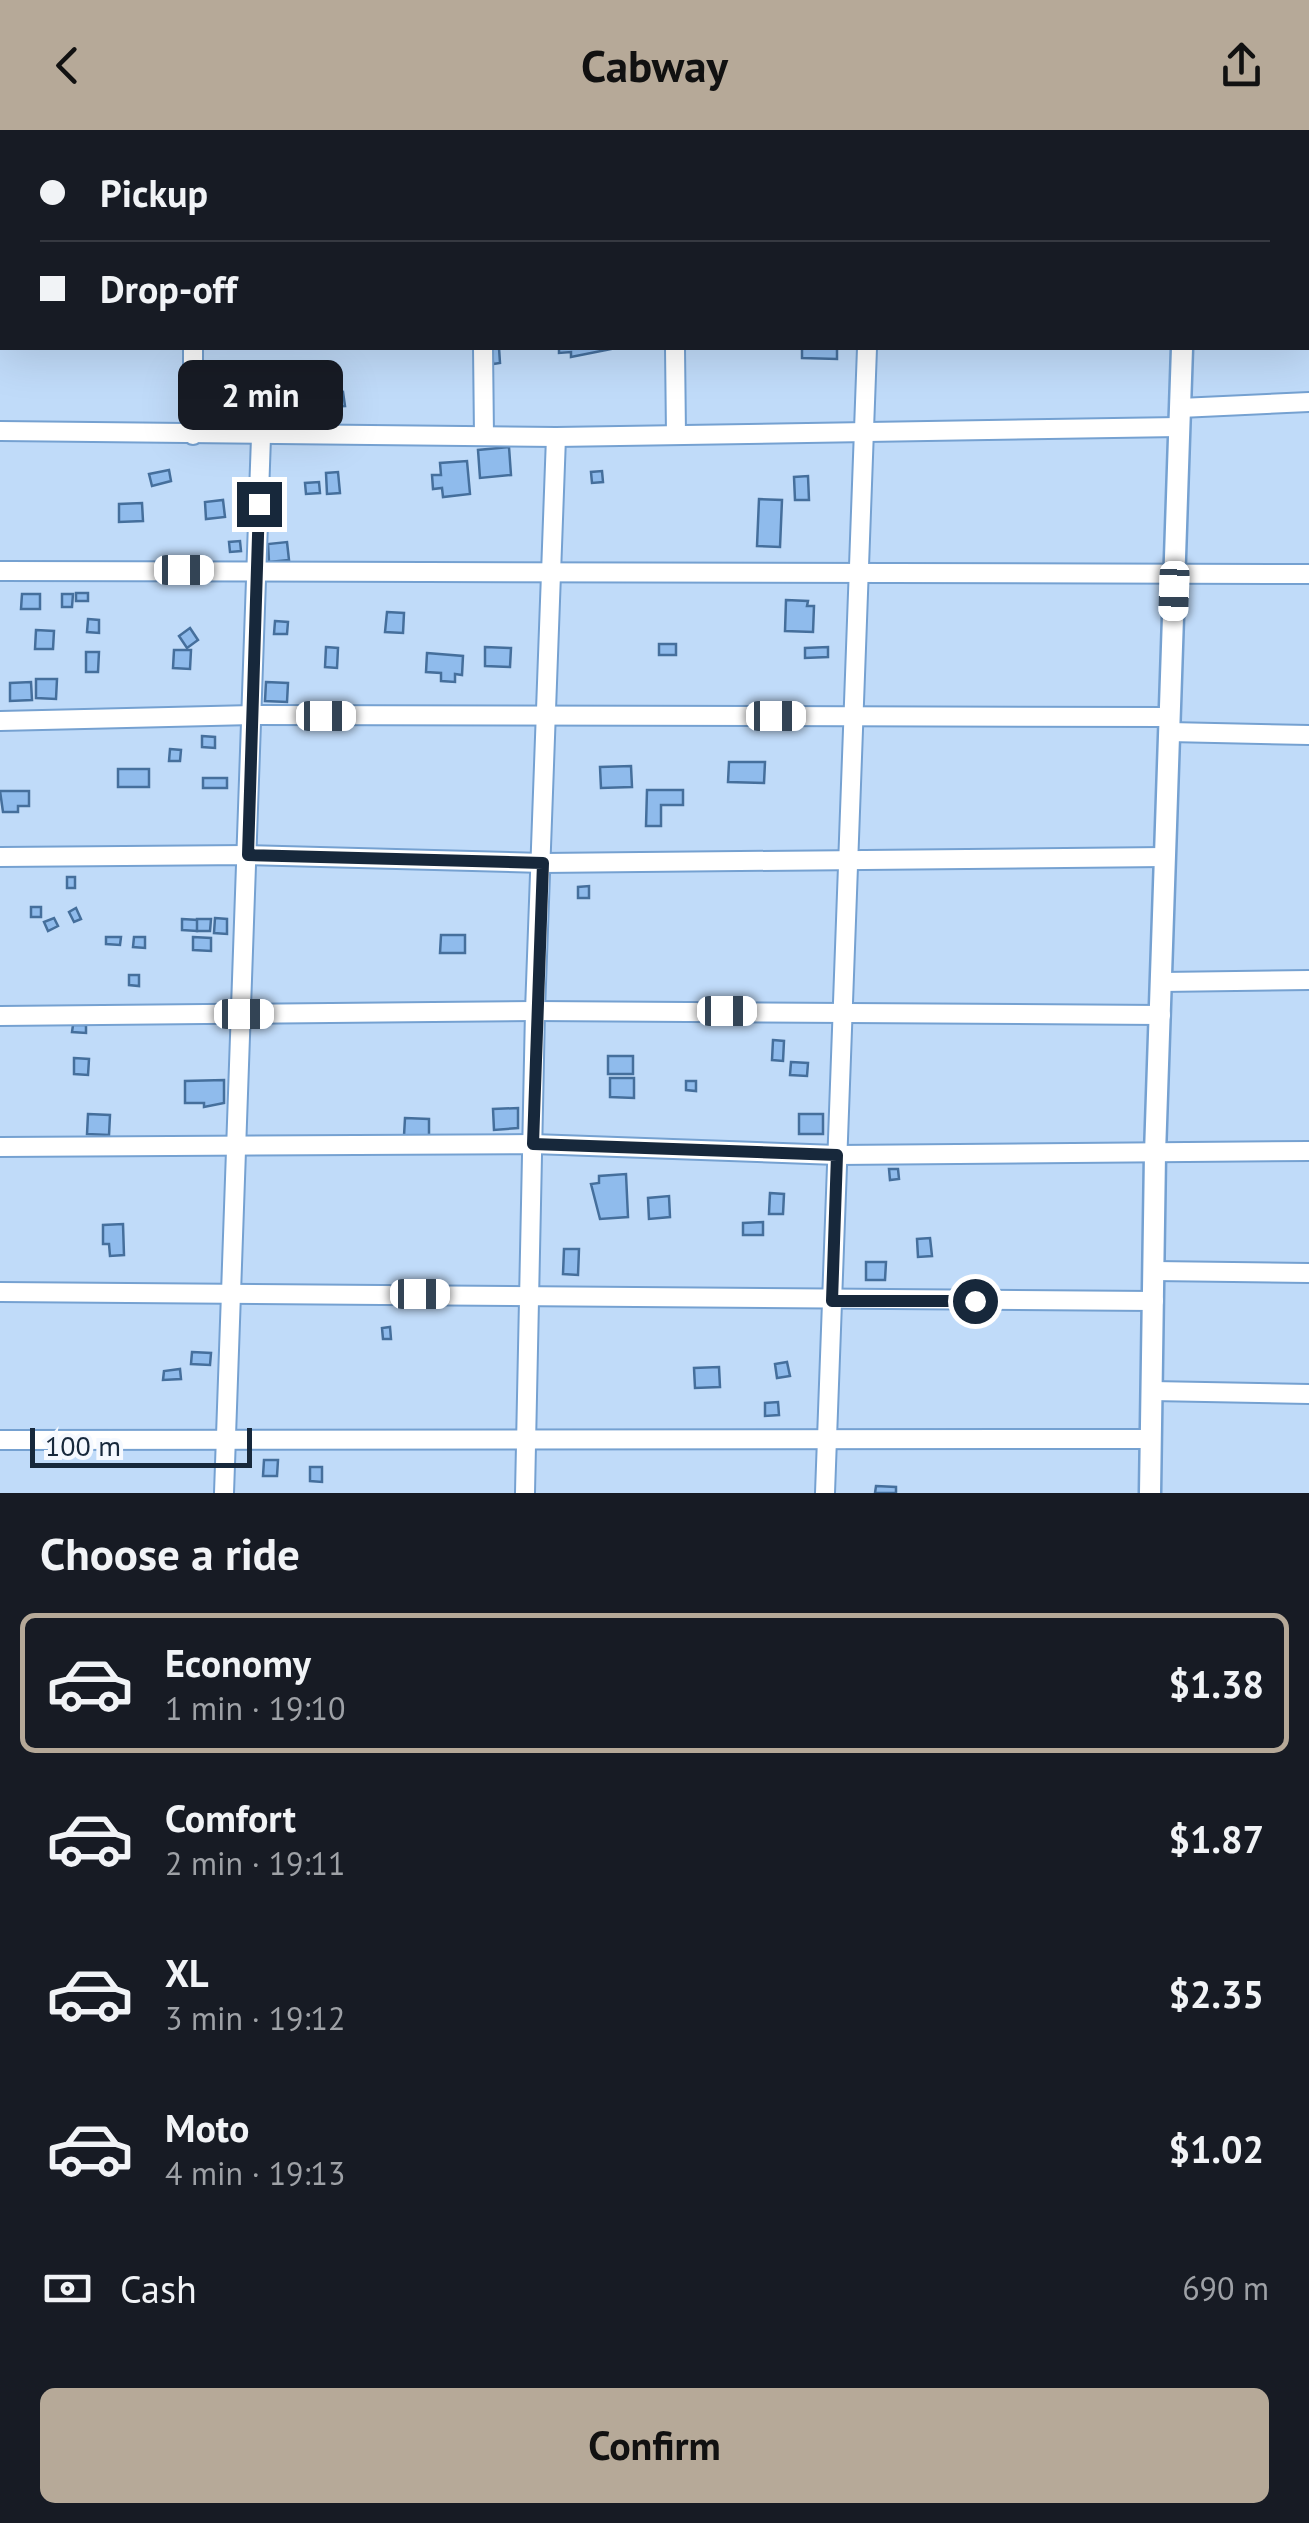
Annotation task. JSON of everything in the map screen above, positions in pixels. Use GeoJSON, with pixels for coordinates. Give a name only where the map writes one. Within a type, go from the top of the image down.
{"type":"FeatureCollection","features":[{"type":"Feature","properties":{"kind":"street"},"geometry":{"type":"LineString","coordinates":[[193,350],[193,436]]}},
{"type":"Feature","properties":{"kind":"street"},"geometry":{"type":"LineString","coordinates":[[483,350],[484,436]]}},
{"type":"Feature","properties":{"kind":"street"},"geometry":{"type":"LineString","coordinates":[[676,350],[676,435]]}},
{"type":"Feature","properties":{"kind":"street"},"geometry":{"type":"LineString","coordinates":[[825,1493],[867,350]]}},
{"type":"Feature","properties":{"kind":"street"},"geometry":{"type":"LineString","coordinates":[[1150,1493],[1155,1154],[1182,350]]}},
{"type":"Feature","properties":{"kind":"street"},"geometry":{"type":"LineString","coordinates":[[0,432],[261,437],[864,434],[1180,417],[1309,402]]}},
{"type":"Feature","properties":{"kind":"street"},"geometry":{"type":"LineString","coordinates":[[224,1493],[244,1014],[261,437]]}},
{"type":"Feature","properties":{"kind":"street"},"geometry":{"type":"LineString","coordinates":[[525,1493],[535,1011],[545,717],[555,575],[556,437]]}},
{"type":"Feature","properties":{"kind":"street"},"geometry":{"type":"LineString","coordinates":[[0,571],[1309,574]]}},
{"type":"Feature","properties":{"kind":"street"},"geometry":{"type":"LineString","coordinates":[[0,721],[252,715],[853,716],[1169,724],[1309,736]]}},
{"type":"Feature","properties":{"kind":"street"},"geometry":{"type":"LineString","coordinates":[[0,857],[248,855],[543,863],[1165,856]]}},
{"type":"Feature","properties":{"kind":"street"},"geometry":{"type":"LineString","coordinates":[[1162,982],[1309,980]]}},
{"type":"Feature","properties":{"kind":"street"},"geometry":{"type":"LineString","coordinates":[[0,1016],[535,1011],[1160,1015]]}},
{"type":"Feature","properties":{"kind":"street"},"geometry":{"type":"LineString","coordinates":[[0,1147],[533,1144],[837,1155],[1309,1151]]}},
{"type":"Feature","properties":{"kind":"street"},"geometry":{"type":"LineString","coordinates":[[1154,1270],[1309,1272]]}},
{"type":"Feature","properties":{"kind":"street"},"geometry":{"type":"LineString","coordinates":[[0,1292],[832,1301],[1154,1300]]}},
{"type":"Feature","properties":{"kind":"street"},"geometry":{"type":"LineString","coordinates":[[1152,1392],[1309,1394]]}},
{"type":"Feature","properties":{"kind":"street"},"geometry":{"type":"LineString","coordinates":[[0,1440],[1151,1439]]}},
{"type":"Feature","properties":{"kind":"building"},"geometry":{"type":"Polygon","coordinates":[[[492,350],[499,350],[500,363],[493,364],[492,350]]]}},
{"type":"Feature","properties":{"kind":"building"},"geometry":{"type":"Polygon","coordinates":[[[559,350],[606,350],[571,357],[571,352],[559,350]]]}},
{"type":"Feature","properties":{"kind":"building"},"geometry":{"type":"Polygon","coordinates":[[[802,350],[837,350],[837,359],[802,358],[802,350]]]}},
{"type":"Feature","properties":{"kind":"building"},"geometry":{"type":"Polygon","coordinates":[[[343,392],[345,406],[326,407],[325,394],[343,392]]]}},
{"type":"Feature","properties":{"kind":"building"},"geometry":{"type":"Polygon","coordinates":[[[509,447],[511,475],[480,478],[478,450],[509,447]]]}},
{"type":"Feature","properties":{"kind":"building"},"geometry":{"type":"Polygon","coordinates":[[[467,461],[470,494],[443,497],[442,488],[433,489],[432,475],[441,475],[440,463],[467,461]]]}},
{"type":"Feature","properties":{"kind":"building"},"geometry":{"type":"Polygon","coordinates":[[[169,470],[171,481],[152,486],[149,474],[169,470]]]}},
{"type":"Feature","properties":{"kind":"building"},"geometry":{"type":"Polygon","coordinates":[[[602,471],[603,482],[592,483],[591,472],[602,471]]]}},
{"type":"Feature","properties":{"kind":"building"},"geometry":{"type":"Polygon","coordinates":[[[338,472],[340,493],[327,494],[326,473],[338,472]]]}},
{"type":"Feature","properties":{"kind":"building"},"geometry":{"type":"Polygon","coordinates":[[[808,476],[809,500],[795,500],[794,477],[808,476]]]}},
{"type":"Feature","properties":{"kind":"building"},"geometry":{"type":"Polygon","coordinates":[[[319,482],[320,493],[306,494],[305,483],[319,482]]]}},
{"type":"Feature","properties":{"kind":"building"},"geometry":{"type":"Polygon","coordinates":[[[759,499],[782,500],[780,547],[757,546],[759,499]]]}},
{"type":"Feature","properties":{"kind":"building"},"geometry":{"type":"Polygon","coordinates":[[[223,500],[225,517],[206,519],[205,502],[223,500]]]}},
{"type":"Feature","properties":{"kind":"building"},"geometry":{"type":"Polygon","coordinates":[[[142,503],[143,521],[119,522],[119,504],[142,503]]]}},
{"type":"Feature","properties":{"kind":"building"},"geometry":{"type":"Polygon","coordinates":[[[240,541],[241,551],[230,552],[229,542],[240,541]]]}},
{"type":"Feature","properties":{"kind":"building"},"geometry":{"type":"Polygon","coordinates":[[[287,542],[289,560],[269,562],[268,544],[287,542]]]}},
{"type":"Feature","properties":{"kind":"building"},"geometry":{"type":"Polygon","coordinates":[[[76,593],[88,593],[88,601],[76,601],[76,593]]]}},
{"type":"Feature","properties":{"kind":"building"},"geometry":{"type":"Polygon","coordinates":[[[22,594],[40,594],[40,609],[21,609],[22,594]]]}},
{"type":"Feature","properties":{"kind":"building"},"geometry":{"type":"Polygon","coordinates":[[[62,594],[73,594],[72,607],[62,607],[62,594]]]}},
{"type":"Feature","properties":{"kind":"building"},"geometry":{"type":"Polygon","coordinates":[[[786,600],[808,601],[807,606],[814,606],[813,632],[785,631],[786,600]]]}},
{"type":"Feature","properties":{"kind":"building"},"geometry":{"type":"Polygon","coordinates":[[[387,612],[404,613],[403,633],[385,632],[387,612]]]}},
{"type":"Feature","properties":{"kind":"building"},"geometry":{"type":"Polygon","coordinates":[[[88,619],[99,620],[99,633],[87,632],[88,619]]]}},
{"type":"Feature","properties":{"kind":"building"},"geometry":{"type":"Polygon","coordinates":[[[275,621],[288,622],[287,634],[274,634],[275,621]]]}},
{"type":"Feature","properties":{"kind":"building"},"geometry":{"type":"Polygon","coordinates":[[[190,628],[198,640],[187,648],[179,636],[190,628]]]}},
{"type":"Feature","properties":{"kind":"building"},"geometry":{"type":"Polygon","coordinates":[[[36,630],[54,631],[53,649],[35,649],[36,630]]]}},
{"type":"Feature","properties":{"kind":"building"},"geometry":{"type":"Polygon","coordinates":[[[659,644],[676,644],[676,655],[659,655],[659,644]]]}},
{"type":"Feature","properties":{"kind":"building"},"geometry":{"type":"Polygon","coordinates":[[[326,647],[338,648],[337,668],[325,667],[326,647]]]}},
{"type":"Feature","properties":{"kind":"building"},"geometry":{"type":"Polygon","coordinates":[[[485,647],[511,648],[510,667],[485,666],[485,647]]]}},
{"type":"Feature","properties":{"kind":"building"},"geometry":{"type":"Polygon","coordinates":[[[828,647],[828,657],[805,658],[805,648],[828,647]]]}},
{"type":"Feature","properties":{"kind":"building"},"geometry":{"type":"Polygon","coordinates":[[[174,650],[191,650],[190,669],[173,668],[174,650]]]}},
{"type":"Feature","properties":{"kind":"building"},"geometry":{"type":"Polygon","coordinates":[[[86,652],[99,652],[98,672],[86,672],[86,652]]]}},
{"type":"Feature","properties":{"kind":"building"},"geometry":{"type":"Polygon","coordinates":[[[427,653],[463,656],[462,675],[455,674],[455,682],[441,681],[441,673],[426,672],[427,653]]]}},
{"type":"Feature","properties":{"kind":"building"},"geometry":{"type":"Polygon","coordinates":[[[36,679],[57,679],[56,699],[36,698],[36,679]]]}},
{"type":"Feature","properties":{"kind":"building"},"geometry":{"type":"Polygon","coordinates":[[[31,682],[32,700],[10,701],[10,683],[31,682]]]}},
{"type":"Feature","properties":{"kind":"building"},"geometry":{"type":"Polygon","coordinates":[[[266,682],[288,683],[287,702],[265,701],[266,682]]]}},
{"type":"Feature","properties":{"kind":"building"},"geometry":{"type":"Polygon","coordinates":[[[202,736],[215,737],[215,748],[202,747],[202,736]]]}},
{"type":"Feature","properties":{"kind":"building"},"geometry":{"type":"Polygon","coordinates":[[[170,749],[181,750],[180,761],[169,761],[170,749]]]}},
{"type":"Feature","properties":{"kind":"building"},"geometry":{"type":"Polygon","coordinates":[[[729,762],[765,762],[764,783],[728,782],[729,762]]]}},
{"type":"Feature","properties":{"kind":"building"},"geometry":{"type":"Polygon","coordinates":[[[631,766],[632,787],[601,788],[600,767],[631,766]]]}},
{"type":"Feature","properties":{"kind":"building"},"geometry":{"type":"Polygon","coordinates":[[[118,769],[149,769],[149,787],[118,787],[118,769]]]}},
{"type":"Feature","properties":{"kind":"building"},"geometry":{"type":"Polygon","coordinates":[[[203,778],[227,778],[227,788],[203,788],[203,778]]]}},
{"type":"Feature","properties":{"kind":"building"},"geometry":{"type":"Polygon","coordinates":[[[647,790],[683,790],[683,805],[661,805],[661,826],[646,826],[647,790]]]}},
{"type":"Feature","properties":{"kind":"building"},"geometry":{"type":"Polygon","coordinates":[[[0,791],[29,791],[29,806],[18,806],[18,812],[3,812],[0,791]]]}},
{"type":"Feature","properties":{"kind":"building"},"geometry":{"type":"Polygon","coordinates":[[[67,877],[75,877],[75,888],[67,888],[67,877]]]}},
{"type":"Feature","properties":{"kind":"building"},"geometry":{"type":"Polygon","coordinates":[[[589,886],[589,898],[578,898],[578,887],[589,886]]]}},
{"type":"Feature","properties":{"kind":"building"},"geometry":{"type":"Polygon","coordinates":[[[31,907],[41,907],[41,917],[31,917],[31,907]]]}},
{"type":"Feature","properties":{"kind":"building"},"geometry":{"type":"Polygon","coordinates":[[[76,908],[81,919],[74,922],[69,912],[76,908]]]}},
{"type":"Feature","properties":{"kind":"building"},"geometry":{"type":"Polygon","coordinates":[[[54,918],[58,926],[48,931],[44,922],[54,918]]]}},
{"type":"Feature","properties":{"kind":"building"},"geometry":{"type":"Polygon","coordinates":[[[215,918],[227,919],[227,934],[214,933],[215,918]]]}},
{"type":"Feature","properties":{"kind":"building"},"geometry":{"type":"Polygon","coordinates":[[[182,919],[198,920],[197,931],[182,930],[182,919]]]}},
{"type":"Feature","properties":{"kind":"building"},"geometry":{"type":"Polygon","coordinates":[[[197,919],[211,919],[210,931],[197,931],[197,919]]]}},
{"type":"Feature","properties":{"kind":"building"},"geometry":{"type":"Polygon","coordinates":[[[441,935],[465,935],[465,953],[440,953],[441,935]]]}},
{"type":"Feature","properties":{"kind":"building"},"geometry":{"type":"Polygon","coordinates":[[[106,937],[121,937],[120,945],[106,944],[106,937]]]}},
{"type":"Feature","properties":{"kind":"building"},"geometry":{"type":"Polygon","coordinates":[[[134,937],[145,937],[145,948],[133,947],[134,937]]]}},
{"type":"Feature","properties":{"kind":"building"},"geometry":{"type":"Polygon","coordinates":[[[193,937],[211,938],[211,951],[193,950],[193,937]]]}},
{"type":"Feature","properties":{"kind":"building"},"geometry":{"type":"Polygon","coordinates":[[[129,975],[139,975],[139,986],[129,985],[129,975]]]}},
{"type":"Feature","properties":{"kind":"building"},"geometry":{"type":"Polygon","coordinates":[[[73,1025],[86,1025],[86,1033],[72,1032],[73,1025]]]}},
{"type":"Feature","properties":{"kind":"building"},"geometry":{"type":"Polygon","coordinates":[[[773,1040],[784,1041],[783,1061],[772,1060],[773,1040]]]}},
{"type":"Feature","properties":{"kind":"building"},"geometry":{"type":"Polygon","coordinates":[[[608,1056],[633,1056],[633,1074],[608,1074],[608,1056]]]}},
{"type":"Feature","properties":{"kind":"building"},"geometry":{"type":"Polygon","coordinates":[[[74,1058],[89,1059],[88,1075],[74,1074],[74,1058]]]}},
{"type":"Feature","properties":{"kind":"building"},"geometry":{"type":"Polygon","coordinates":[[[791,1062],[808,1063],[807,1076],[790,1075],[791,1062]]]}},
{"type":"Feature","properties":{"kind":"building"},"geometry":{"type":"Polygon","coordinates":[[[610,1078],[634,1078],[634,1098],[610,1097],[610,1078]]]}},
{"type":"Feature","properties":{"kind":"building"},"geometry":{"type":"Polygon","coordinates":[[[224,1080],[224,1103],[204,1107],[204,1103],[185,1103],[185,1081],[224,1080]]]}},
{"type":"Feature","properties":{"kind":"building"},"geometry":{"type":"Polygon","coordinates":[[[686,1081],[696,1081],[696,1091],[686,1090],[686,1081]]]}},
{"type":"Feature","properties":{"kind":"building"},"geometry":{"type":"Polygon","coordinates":[[[518,1108],[518,1128],[494,1130],[493,1109],[518,1108]]]}},
{"type":"Feature","properties":{"kind":"building"},"geometry":{"type":"Polygon","coordinates":[[[88,1114],[110,1115],[109,1135],[87,1134],[88,1114]]]}},
{"type":"Feature","properties":{"kind":"building"},"geometry":{"type":"Polygon","coordinates":[[[799,1114],[823,1114],[823,1134],[799,1134],[799,1114]]]}},
{"type":"Feature","properties":{"kind":"building"},"geometry":{"type":"Polygon","coordinates":[[[405,1118],[429,1119],[429,1136],[404,1136],[405,1118]]]}},
{"type":"Feature","properties":{"kind":"building"},"geometry":{"type":"Polygon","coordinates":[[[889,1169],[898,1169],[899,1179],[890,1180],[889,1169]]]}},
{"type":"Feature","properties":{"kind":"building"},"geometry":{"type":"Polygon","coordinates":[[[626,1174],[628,1217],[600,1219],[591,1184],[599,1183],[599,1176],[626,1174]]]}},
{"type":"Feature","properties":{"kind":"building"},"geometry":{"type":"Polygon","coordinates":[[[770,1193],[784,1194],[783,1214],[769,1214],[770,1193]]]}},
{"type":"Feature","properties":{"kind":"building"},"geometry":{"type":"Polygon","coordinates":[[[669,1196],[670,1217],[649,1219],[648,1198],[669,1196]]]}},
{"type":"Feature","properties":{"kind":"building"},"geometry":{"type":"Polygon","coordinates":[[[763,1222],[763,1235],[743,1235],[743,1223],[763,1222]]]}},
{"type":"Feature","properties":{"kind":"building"},"geometry":{"type":"Polygon","coordinates":[[[123,1224],[124,1255],[110,1256],[109,1244],[103,1244],[103,1225],[123,1224]]]}},
{"type":"Feature","properties":{"kind":"building"},"geometry":{"type":"Polygon","coordinates":[[[930,1238],[932,1256],[918,1257],[917,1239],[930,1238]]]}},
{"type":"Feature","properties":{"kind":"building"},"geometry":{"type":"Polygon","coordinates":[[[564,1249],[579,1249],[578,1275],[563,1274],[564,1249]]]}},
{"type":"Feature","properties":{"kind":"building"},"geometry":{"type":"Polygon","coordinates":[[[866,1262],[886,1262],[885,1280],[866,1280],[866,1262]]]}},
{"type":"Feature","properties":{"kind":"building"},"geometry":{"type":"Polygon","coordinates":[[[390,1327],[391,1339],[383,1339],[382,1328],[390,1327]]]}},
{"type":"Feature","properties":{"kind":"building"},"geometry":{"type":"Polygon","coordinates":[[[192,1352],[211,1353],[210,1365],[191,1364],[192,1352]]]}},
{"type":"Feature","properties":{"kind":"building"},"geometry":{"type":"Polygon","coordinates":[[[787,1362],[790,1376],[777,1378],[775,1364],[787,1362]]]}},
{"type":"Feature","properties":{"kind":"building"},"geometry":{"type":"Polygon","coordinates":[[[719,1367],[720,1387],[695,1388],[694,1368],[719,1367]]]}},
{"type":"Feature","properties":{"kind":"building"},"geometry":{"type":"Polygon","coordinates":[[[180,1369],[181,1379],[163,1380],[164,1371],[180,1369]]]}},
{"type":"Feature","properties":{"kind":"building"},"geometry":{"type":"Polygon","coordinates":[[[778,1402],[779,1415],[765,1416],[765,1403],[778,1402]]]}},
{"type":"Feature","properties":{"kind":"building"},"geometry":{"type":"Polygon","coordinates":[[[264,1460],[278,1460],[277,1476],[263,1476],[264,1460]]]}},
{"type":"Feature","properties":{"kind":"building"},"geometry":{"type":"Polygon","coordinates":[[[310,1467],[322,1467],[322,1482],[310,1481],[310,1467]]]}},
{"type":"Feature","properties":{"kind":"building"},"geometry":{"type":"Polygon","coordinates":[[[876,1486],[896,1487],[896,1493],[875,1493],[876,1486]]]}},
{"type":"Feature","properties":{"kind":"route"},"geometry":{"type":"LineString","coordinates":[[259,504],[248,855],[543,863],[533,1144],[837,1155],[832,1301],[975,1301]]}}]}
